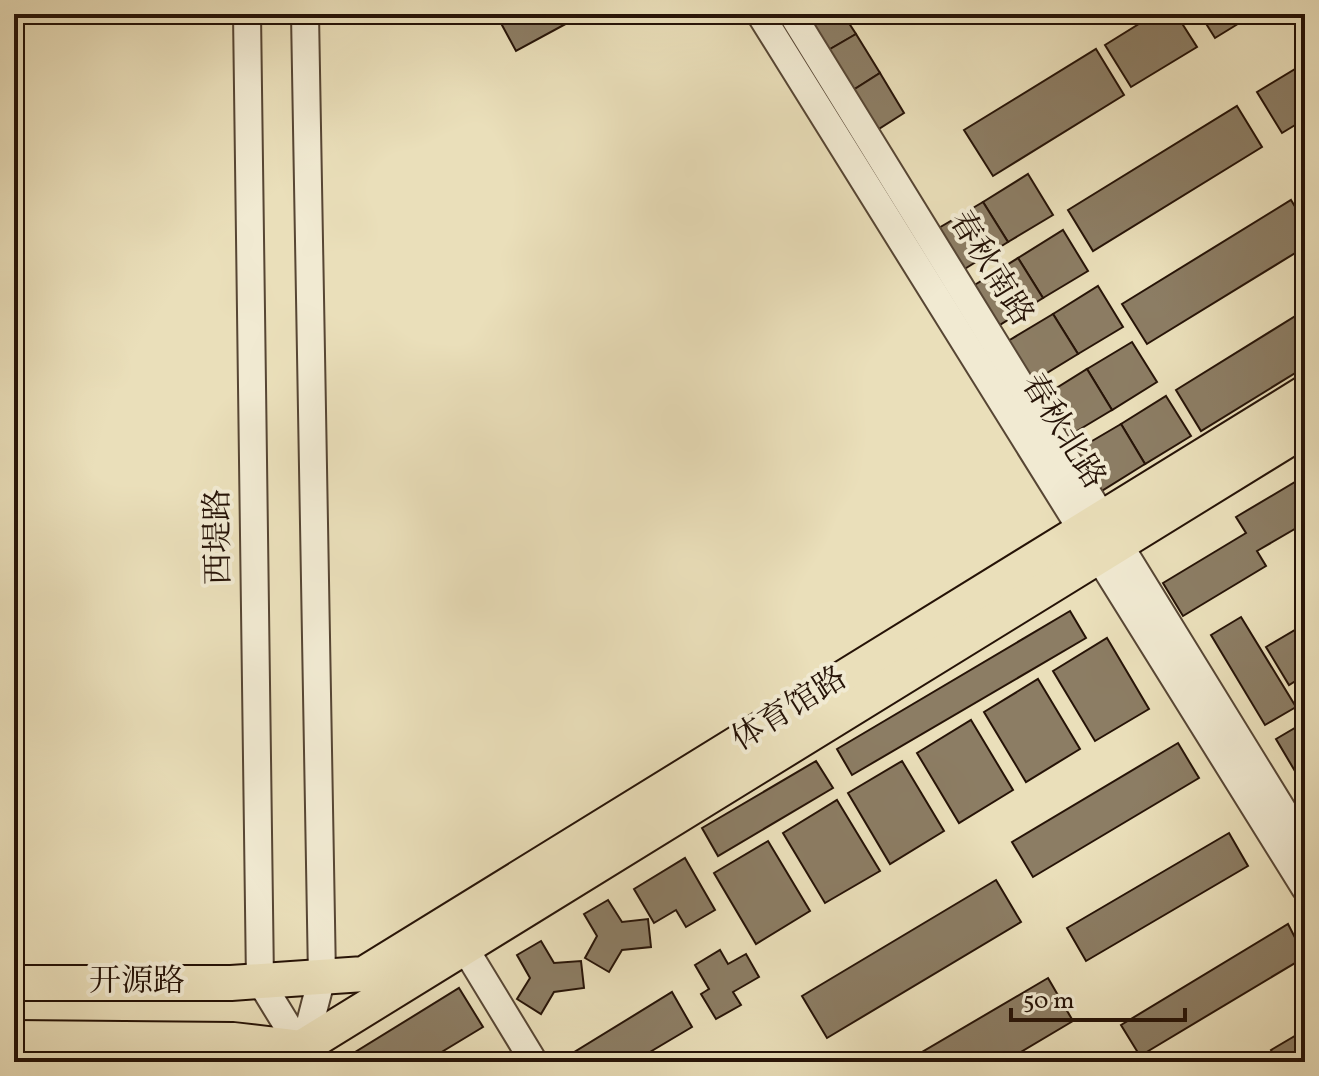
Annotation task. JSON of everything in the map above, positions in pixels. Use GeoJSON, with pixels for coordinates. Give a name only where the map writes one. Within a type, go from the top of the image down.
{"type":"FeatureCollection","features":[{"type":"Feature","properties":{"kind":"main road","name":"体育馆路"},"geometry":{"type":"LineString","coordinates":[[301,1055],[1102,536],[1305,393]]}},
{"type":"Feature","properties":{"kind":"main road","name":"体育馆路"},"geometry":{"type":"LineString","coordinates":[[260,981],[364,974],[1102,536],[1305,429]]}},
{"type":"Feature","properties":{"kind":"main road","name":"开源路"},"geometry":{"type":"LineString","coordinates":[[14,983],[260,981]]}},
{"type":"Feature","properties":{"kind":"main road","name":"开源路"},"geometry":{"type":"LineString","coordinates":[[14,1038],[233,1040],[301,1055]]}},
{"type":"Feature","properties":{"kind":"street","name":"西堤路"},"geometry":{"type":"LineString","coordinates":[[247,14],[260,981]]}},
{"type":"Feature","properties":{"kind":"street"},"geometry":{"type":"LineString","coordinates":[[301,1055],[322,977],[305,14]]}},
{"type":"Feature","properties":{"kind":"street","name":"春秋北路"},"geometry":{"type":"LineString","coordinates":[[760,14],[1102,536],[1305,888]]}},
{"type":"Feature","properties":{"kind":"street","name":"春秋南路"},"geometry":{"type":"LineString","coordinates":[[792,14],[1102,536],[1305,846]]}},
{"type":"Feature","properties":{"kind":"street"},"geometry":{"type":"LineString","coordinates":[[464,947],[534,1062]]}},
{"type":"Feature","properties":{"kind":"street"},"geometry":{"type":"LineString","coordinates":[[260,981],[301,1055]]}},
{"type":"Feature","properties":{"kind":"building"},"geometry":{"type":"Polygon","coordinates":[[[496,14],[584,14],[516,51],[496,14]]]}},
{"type":"Feature","properties":{"kind":"building"},"geometry":{"type":"Polygon","coordinates":[[[801,14],[843,14],[856,34],[825,52],[801,14]]]}},
{"type":"Feature","properties":{"kind":"building"},"geometry":{"type":"Polygon","coordinates":[[[1155,14],[1176,14],[1197,47],[1131,87],[1105,45],[1155,14]]]}},
{"type":"Feature","properties":{"kind":"building"},"geometry":{"type":"Polygon","coordinates":[[[1200,14],[1254,14],[1215,38],[1200,14]]]}},
{"type":"Feature","properties":{"kind":"building"},"geometry":{"type":"Polygon","coordinates":[[[856,34],[880,73],[850,92],[825,52],[856,34]]]}},
{"type":"Feature","properties":{"kind":"building"},"geometry":{"type":"Polygon","coordinates":[[[1096,49],[1124,95],[993,176],[964,130],[1096,49]]]}},
{"type":"Feature","properties":{"kind":"building"},"geometry":{"type":"Polygon","coordinates":[[[1305,63],[1305,119],[1282,133],[1257,92],[1305,63]]]}},
{"type":"Feature","properties":{"kind":"building"},"geometry":{"type":"Polygon","coordinates":[[[880,73],[904,113],[874,132],[850,92],[880,73]]]}},
{"type":"Feature","properties":{"kind":"building"},"geometry":{"type":"Polygon","coordinates":[[[1237,106],[1262,147],[1093,251],[1068,210],[1237,106]]]}},
{"type":"Feature","properties":{"kind":"building"},"geometry":{"type":"Polygon","coordinates":[[[1028,174],[1053,215],[1008,242],[983,202],[1028,174]]]}},
{"type":"Feature","properties":{"kind":"building"},"geometry":{"type":"Polygon","coordinates":[[[1291,200],[1305,223],[1305,247],[1147,344],[1122,304],[1291,200]]]}},
{"type":"Feature","properties":{"kind":"building"},"geometry":{"type":"Polygon","coordinates":[[[983,202],[1008,242],[963,270],[937,229],[983,202]]]}},
{"type":"Feature","properties":{"kind":"building"},"geometry":{"type":"Polygon","coordinates":[[[1063,230],[1088,271],[1043,298],[1018,258],[1063,230]]]}},
{"type":"Feature","properties":{"kind":"building"},"geometry":{"type":"Polygon","coordinates":[[[1018,258],[1043,298],[998,326],[973,286],[1018,258]]]}},
{"type":"Feature","properties":{"kind":"building"},"geometry":{"type":"Polygon","coordinates":[[[1098,286],[1123,327],[1078,354],[1053,314],[1098,286]]]}},
{"type":"Feature","properties":{"kind":"building"},"geometry":{"type":"Polygon","coordinates":[[[1305,310],[1305,367],[1201,431],[1176,390],[1305,310]]]}},
{"type":"Feature","properties":{"kind":"building"},"geometry":{"type":"Polygon","coordinates":[[[1053,314],[1078,354],[1032,382],[1008,341],[1053,314]]]}},
{"type":"Feature","properties":{"kind":"building"},"geometry":{"type":"Polygon","coordinates":[[[1132,342],[1157,382],[1112,410],[1087,369],[1132,342]]]}},
{"type":"Feature","properties":{"kind":"building"},"geometry":{"type":"Polygon","coordinates":[[[1087,369],[1112,410],[1067,437],[1042,397],[1087,369]]]}},
{"type":"Feature","properties":{"kind":"building"},"geometry":{"type":"Polygon","coordinates":[[[1166,396],[1191,436],[1145,464],[1121,424],[1166,396]]]}},
{"type":"Feature","properties":{"kind":"building"},"geometry":{"type":"Polygon","coordinates":[[[1121,424],[1145,464],[1100,492],[1075,451],[1121,424]]]}},
{"type":"Feature","properties":{"kind":"building"},"geometry":{"type":"Polygon","coordinates":[[[1305,476],[1305,523],[1257,551],[1266,566],[1183,616],[1163,583],[1246,533],[1236,517],[1305,476]]]}},
{"type":"Feature","properties":{"kind":"building"},"geometry":{"type":"Polygon","coordinates":[[[1070,611],[1086,638],[852,775],[837,749],[1070,611]]]}},
{"type":"Feature","properties":{"kind":"building"},"geometry":{"type":"Polygon","coordinates":[[[1241,617],[1296,707],[1265,725],[1211,635],[1241,617]]]}},
{"type":"Feature","properties":{"kind":"building"},"geometry":{"type":"Polygon","coordinates":[[[1305,624],[1305,675],[1289,685],[1266,647],[1305,624]]]}},
{"type":"Feature","properties":{"kind":"building"},"geometry":{"type":"Polygon","coordinates":[[[1107,638],[1149,709],[1095,741],[1053,671],[1107,638]]]}},
{"type":"Feature","properties":{"kind":"building"},"geometry":{"type":"Polygon","coordinates":[[[1038,679],[1080,749],[1026,782],[984,712],[1038,679]]]}},
{"type":"Feature","properties":{"kind":"building"},"geometry":{"type":"Polygon","coordinates":[[[971,720],[1013,790],[959,823],[917,753],[971,720]]]}},
{"type":"Feature","properties":{"kind":"building"},"geometry":{"type":"Polygon","coordinates":[[[1305,722],[1305,788],[1276,739],[1305,722]]]}},
{"type":"Feature","properties":{"kind":"building"},"geometry":{"type":"Polygon","coordinates":[[[1178,743],[1199,778],[1033,877],[1012,842],[1178,743]]]}},
{"type":"Feature","properties":{"kind":"building"},"geometry":{"type":"Polygon","coordinates":[[[816,761],[833,788],[718,856],[702,828],[816,761]]]}},
{"type":"Feature","properties":{"kind":"building"},"geometry":{"type":"Polygon","coordinates":[[[902,761],[944,831],[890,864],[848,793],[902,761]]]}},
{"type":"Feature","properties":{"kind":"building"},"geometry":{"type":"Polygon","coordinates":[[[837,800],[880,871],[825,903],[783,833],[837,800]]]}},
{"type":"Feature","properties":{"kind":"building"},"geometry":{"type":"Polygon","coordinates":[[[1229,833],[1248,866],[1086,961],[1067,928],[1229,833]]]}},
{"type":"Feature","properties":{"kind":"building"},"geometry":{"type":"Polygon","coordinates":[[[768,841],[810,911],[756,944],[714,873],[768,841]]]}},
{"type":"Feature","properties":{"kind":"building"},"geometry":{"type":"Polygon","coordinates":[[[685,858],[715,910],[686,927],[676,910],[654,923],[634,889],[685,858]]]}},
{"type":"Feature","properties":{"kind":"building"},"geometry":{"type":"Polygon","coordinates":[[[996,880],[1021,922],[827,1038],[802,996],[996,880]]]}},
{"type":"Feature","properties":{"kind":"building"},"geometry":{"type":"Polygon","coordinates":[[[608,900],[622,922],[648,919],[651,947],[622,950],[609,972],[585,958],[597,936],[584,914],[608,900]]]}},
{"type":"Feature","properties":{"kind":"building"},"geometry":{"type":"Polygon","coordinates":[[[1288,924],[1305,957],[1140,1056],[1121,1025],[1288,924]]]}},
{"type":"Feature","properties":{"kind":"building"},"geometry":{"type":"Polygon","coordinates":[[[541,941],[554,963],[581,961],[584,988],[554,992],[541,1014],[517,999],[530,978],[517,955],[541,941]]]}},
{"type":"Feature","properties":{"kind":"building"},"geometry":{"type":"Polygon","coordinates":[[[720,950],[728,964],[746,954],[759,977],[733,992],[741,1005],[716,1019],[701,994],[709,989],[695,965],[720,950]]]}},
{"type":"Feature","properties":{"kind":"building"},"geometry":{"type":"Polygon","coordinates":[[[1048,978],[1073,1021],[1004,1062],[905,1062],[1048,978]]]}},
{"type":"Feature","properties":{"kind":"building"},"geometry":{"type":"Polygon","coordinates":[[[459,988],[483,1027],[425,1062],[339,1062],[459,988]]]}},
{"type":"Feature","properties":{"kind":"building"},"geometry":{"type":"Polygon","coordinates":[[[672,992],[692,1027],[633,1062],[558,1062],[672,992]]]}},
{"type":"Feature","properties":{"kind":"building"},"geometry":{"type":"Polygon","coordinates":[[[1305,1030],[1305,1062],[1278,1062],[1271,1050],[1305,1030]]]}}]}
